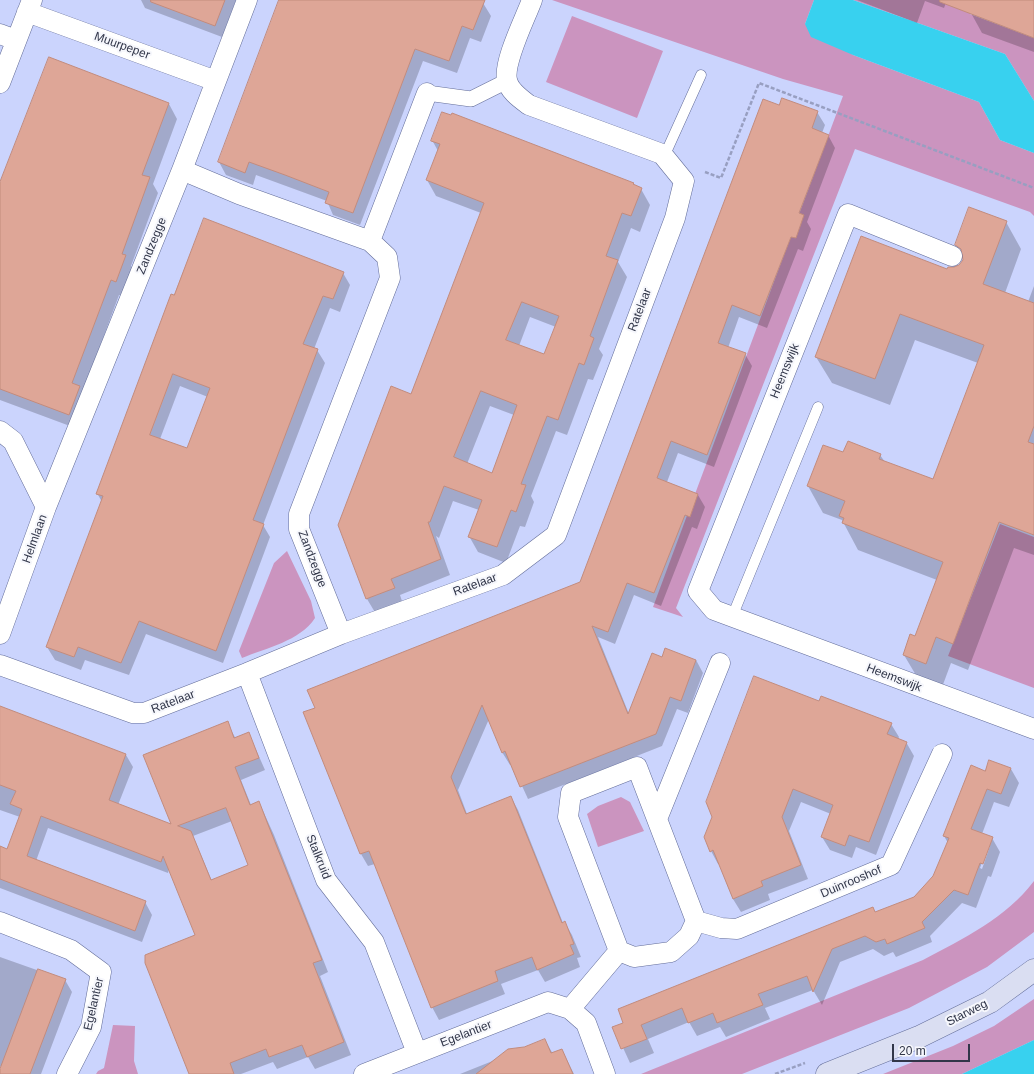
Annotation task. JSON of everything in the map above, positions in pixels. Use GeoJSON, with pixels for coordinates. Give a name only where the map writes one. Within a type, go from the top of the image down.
{"type":"FeatureCollection","features":[{"type":"Feature","properties":{"kind":"main road","name":"Starweg"},"geometry":{"type":"LineString","coordinates":[[827,1074],[919,1037],[990,1002],[1034,970]]}},
{"type":"Feature","properties":{"kind":"street"},"geometry":{"type":"LineString","coordinates":[[182,170],[247,0]]}},
{"type":"Feature","properties":{"kind":"street"},"geometry":{"type":"LineString","coordinates":[[532,0],[507,65],[507,81],[517,96],[529,105],[662,154],[684,181]]}},
{"type":"Feature","properties":{"kind":"street"},"geometry":{"type":"LineString","coordinates":[[0,83],[8,37],[29,6]]}},
{"type":"Feature","properties":{"kind":"street","name":"Muurpeper"},"geometry":{"type":"LineString","coordinates":[[29,6],[216,81]]}},
{"type":"Feature","properties":{"kind":"street"},"geometry":{"type":"LineString","coordinates":[[370,242],[427,93],[471,99],[507,81]]}},
{"type":"Feature","properties":{"kind":"street","name":"Zandzegge"},"geometry":{"type":"LineString","coordinates":[[46,507],[182,170],[239,194],[370,242],[387,256],[390,278],[299,514],[299,529],[341,634]]}},
{"type":"Feature","properties":{"kind":"street","name":"Ratelaar"},"geometry":{"type":"LineString","coordinates":[[0,665],[133,713],[144,713],[247,673],[341,634],[503,575],[556,535],[675,218],[684,181]]}},
{"type":"Feature","properties":{"kind":"street","name":"Heemswijk"},"geometry":{"type":"LineString","coordinates":[[952,256],[848,214],[698,591],[714,610],[1034,729]]}},
{"type":"Feature","properties":{"kind":"street","name":"Helmlaan"},"geometry":{"type":"LineString","coordinates":[[0,431],[13,441],[46,507],[0,634]]}},
{"type":"Feature","properties":{"kind":"street"},"geometry":{"type":"LineString","coordinates":[[657,819],[720,663]]}},
{"type":"Feature","properties":{"kind":"street","name":"Stalkruid"},"geometry":{"type":"LineString","coordinates":[[247,673],[326,880],[374,942],[417,1052]]}},
{"type":"Feature","properties":{"kind":"street","name":"Duinrooshof"},"geometry":{"type":"LineString","coordinates":[[696,921],[721,928],[737,929],[891,865],[942,754]]}},
{"type":"Feature","properties":{"kind":"street"},"geometry":{"type":"LineString","coordinates":[[637,767],[696,921],[689,936],[671,952],[634,957],[619,951],[568,817],[571,793],[637,767]]}},
{"type":"Feature","properties":{"kind":"street","name":"Egelantier"},"geometry":{"type":"LineString","coordinates":[[0,922],[71,950],[101,972],[91,1027],[68,1074]]}},
{"type":"Feature","properties":{"kind":"street"},"geometry":{"type":"LineString","coordinates":[[605,1074],[586,1023],[570,1009],[619,951]]}},
{"type":"Feature","properties":{"kind":"street","name":"Egelantier"},"geometry":{"type":"LineString","coordinates":[[364,1074],[548,1002],[570,1009]]}},
{"type":"Feature","properties":{"kind":"lane"},"geometry":{"type":"LineString","coordinates":[[662,154],[668,148],[701,75]]}},
{"type":"Feature","properties":{"kind":"lane"},"geometry":{"type":"LineString","coordinates":[[732,617],[818,407]]}},
{"type":"Feature","properties":{"kind":"path"},"geometry":{"type":"LineString","coordinates":[[684,181],[694,168],[721,178],[759,83],[1034,188]]}},
{"type":"Feature","properties":{"kind":"shaded area"},"geometry":{"type":"Polygon","coordinates":[[[552,0],[814,0],[805,24],[853,55],[979,102],[1000,140],[1034,153],[1034,216],[1030,212],[855,149],[676,608],[683,617],[653,607],[843,96],[783,79],[552,0]]]}},
{"type":"Feature","properties":{"kind":"shaded area"},"geometry":{"type":"Polygon","coordinates":[[[853,0],[975,0],[970,14],[1034,38],[1034,101],[1005,54],[853,0]]]}},
{"type":"Feature","properties":{"kind":"shaded area"},"geometry":{"type":"Polygon","coordinates":[[[572,16],[663,51],[637,118],[546,82],[572,16]]]}},
{"type":"Feature","properties":{"kind":"shaded area"},"geometry":{"type":"Polygon","coordinates":[[[1000,524],[1034,537],[1034,688],[948,656],[1000,524]]]}},
{"type":"Feature","properties":{"kind":"shaded area"},"geometry":{"type":"Polygon","coordinates":[[[287,551],[311,601],[315,618],[301,633],[292,638],[242,658],[239,651],[274,563],[287,551]]]}},
{"type":"Feature","properties":{"kind":"shaded area"},"geometry":{"type":"Polygon","coordinates":[[[621,797],[630,802],[644,831],[598,847],[587,814],[598,806],[621,797]]]}},
{"type":"Feature","properties":{"kind":"shaded area"},"geometry":{"type":"Polygon","coordinates":[[[1034,881],[1034,932],[987,967],[909,1008],[742,1074],[641,1074],[923,960],[968,936],[997,917],[1023,894],[1034,881]]]}},
{"type":"Feature","properties":{"kind":"shaded area"},"geometry":{"type":"Polygon","coordinates":[[[1034,999],[1034,1040],[962,1074],[883,1074],[953,1046],[994,1026],[1034,999]]]}},
{"type":"Feature","properties":{"kind":"shaded area"},"geometry":{"type":"Polygon","coordinates":[[[113,1025],[135,1026],[134,1061],[138,1074],[96,1074],[104,1068],[113,1025]]]}},
{"type":"Feature","properties":{"kind":"water"},"geometry":{"type":"Polygon","coordinates":[[[814,0],[853,0],[1005,54],[1034,101],[1034,153],[1000,140],[979,102],[853,55],[811,37],[805,24],[814,0]]]}},
{"type":"Feature","properties":{"kind":"water"},"geometry":{"type":"Polygon","coordinates":[[[1034,1040],[1034,1074],[962,1074],[1034,1040]]]}},
{"type":"Feature","properties":{"kind":"building"},"geometry":{"type":"Polygon","coordinates":[[[151,0],[225,0],[215,26],[151,2],[151,0]]]}},
{"type":"Feature","properties":{"kind":"building"},"geometry":{"type":"Polygon","coordinates":[[[279,0],[485,0],[473,30],[462,26],[449,61],[415,49],[353,213],[325,203],[329,192],[285,175],[249,162],[245,173],[218,162],[279,0]]]}},
{"type":"Feature","properties":{"kind":"building"},"geometry":{"type":"Polygon","coordinates":[[[940,0],[1034,0],[1034,38],[940,2],[940,0]]]}},
{"type":"Feature","properties":{"kind":"building"},"geometry":{"type":"Polygon","coordinates":[[[49,57],[169,103],[142,175],[150,177],[122,254],[126,255],[116,282],[111,280],[72,383],[80,386],[69,415],[0,389],[0,182],[49,57]]]}},
{"type":"Feature","properties":{"kind":"building"},"geometry":{"type":"Polygon","coordinates":[[[782,98],[818,111],[812,128],[829,135],[799,213],[804,215],[796,238],[791,237],[760,316],[732,305],[718,343],[746,353],[707,455],[671,441],[657,478],[698,494],[690,517],[685,515],[654,593],[627,583],[608,632],[592,626],[628,714],[652,653],[662,657],[665,648],[696,660],[681,701],[670,697],[656,734],[520,787],[505,751],[502,753],[482,705],[451,777],[466,814],[511,796],[562,923],[565,921],[574,944],[570,945],[574,954],[537,970],[532,957],[495,971],[498,981],[431,1008],[369,851],[360,854],[303,712],[315,708],[307,690],[580,582],[763,99],[779,105],[782,98]]]}},
{"type":"Feature","properties":{"kind":"building"},"geometry":{"type":"Polygon","coordinates":[[[442,112],[451,115],[452,113],[634,183],[633,184],[642,188],[631,216],[622,213],[606,256],[618,260],[590,336],[594,338],[584,365],[579,363],[558,420],[547,416],[521,484],[526,485],[516,512],[511,510],[497,547],[468,537],[482,500],[444,486],[430,522],[428,522],[441,559],[391,579],[395,588],[366,599],[338,525],[391,386],[411,394],[484,203],[426,180],[440,144],[431,141],[442,112]],[[522,302],[506,340],[544,354],[559,316],[522,302]],[[481,391],[454,457],[492,473],[517,405],[481,391]]]}},
{"type":"Feature","properties":{"kind":"building"},"geometry":{"type":"Polygon","coordinates":[[[969,207],[1007,221],[983,284],[1034,303],[1034,426],[1028,442],[1034,444],[1034,535],[999,522],[953,644],[936,637],[926,664],[903,655],[910,634],[915,636],[943,562],[842,523],[844,518],[839,516],[845,501],[807,486],[823,445],[843,452],[848,441],[881,454],[879,459],[933,479],[984,345],[900,314],[875,379],[815,357],[861,236],[947,269],[948,267],[959,265],[963,260],[961,249],[955,245],[969,207]]]}},
{"type":"Feature","properties":{"kind":"building"},"geometry":{"type":"Polygon","coordinates":[[[204,218],[344,272],[333,299],[323,296],[303,344],[318,349],[253,520],[264,524],[216,651],[139,621],[121,663],[78,647],[74,657],[46,647],[103,496],[96,494],[171,294],[174,295],[204,218]],[[173,374],[150,435],[187,448],[210,388],[173,374]]]}},
{"type":"Feature","properties":{"kind":"building"},"geometry":{"type":"Polygon","coordinates":[[[754,676],[819,701],[821,696],[892,723],[887,734],[907,742],[869,842],[849,835],[845,846],[821,837],[833,805],[793,789],[782,817],[801,865],[761,881],[763,886],[733,899],[713,850],[710,852],[704,837],[712,817],[706,802],[754,676]]]}},
{"type":"Feature","properties":{"kind":"building"},"geometry":{"type":"Polygon","coordinates":[[[0,706],[126,754],[109,800],[171,824],[143,755],[228,721],[234,738],[249,732],[259,758],[235,767],[250,805],[259,801],[322,960],[313,963],[344,1042],[307,1057],[302,1045],[269,1057],[266,1049],[230,1063],[234,1074],[189,1074],[145,963],[145,955],[195,935],[163,856],[161,862],[41,816],[27,856],[146,901],[135,931],[0,879],[0,846],[7,849],[22,809],[10,804],[16,791],[0,785],[0,706]],[[226,808],[178,826],[191,831],[211,880],[248,865],[226,808]]]}},
{"type":"Feature","properties":{"kind":"building"},"geometry":{"type":"Polygon","coordinates":[[[989,760],[1011,768],[1001,794],[987,789],[971,829],[993,837],[983,864],[980,863],[968,895],[954,890],[922,922],[925,928],[887,944],[885,939],[876,942],[865,936],[832,949],[813,992],[807,976],[758,994],[763,1005],[717,1023],[713,1013],[688,1023],[682,1008],[641,1025],[647,1039],[621,1049],[612,1027],[623,1023],[618,1009],[873,907],[875,912],[914,897],[933,876],[949,838],[943,836],[971,765],[985,771],[989,760]]]}},
{"type":"Feature","properties":{"kind":"building"},"geometry":{"type":"Polygon","coordinates":[[[38,969],[66,979],[30,1074],[0,1074],[0,1069],[38,969]]]}},
{"type":"Feature","properties":{"kind":"building"},"geometry":{"type":"Polygon","coordinates":[[[545,1039],[551,1053],[562,1049],[573,1074],[476,1074],[508,1049],[524,1047],[545,1039]]]}}]}
